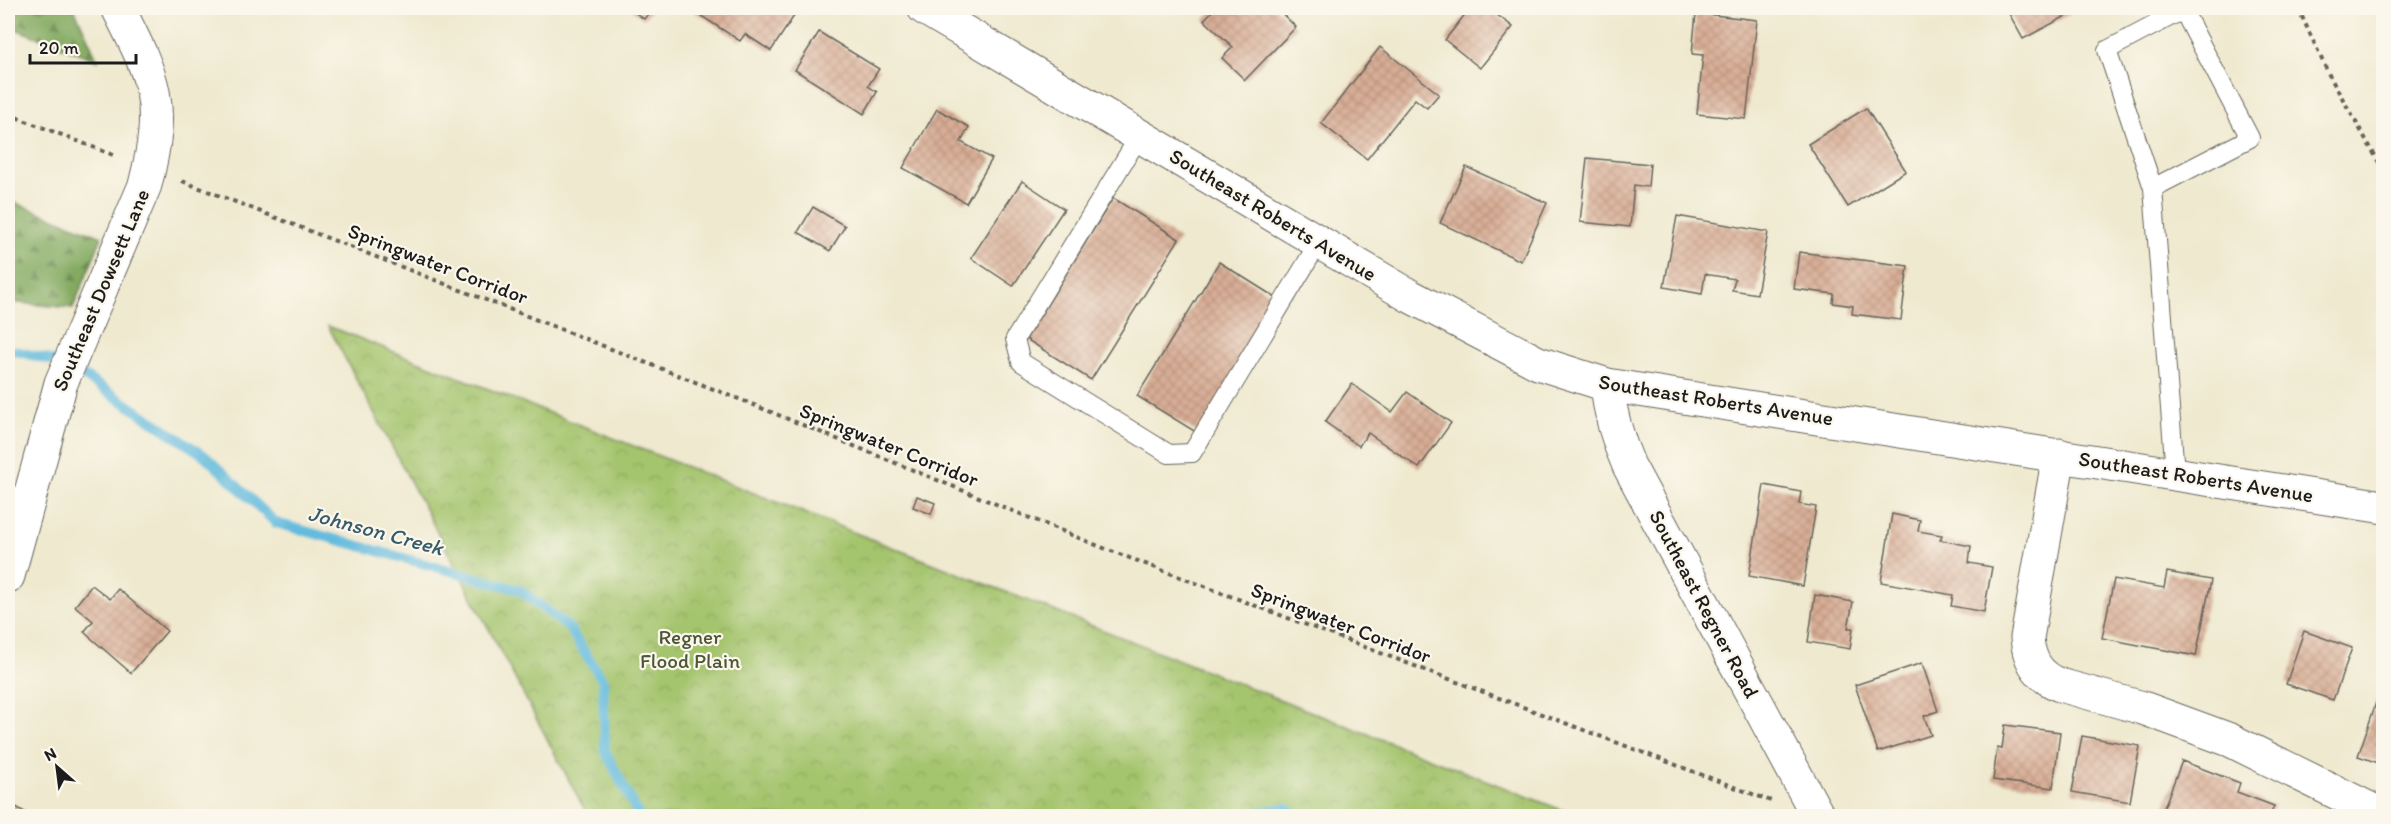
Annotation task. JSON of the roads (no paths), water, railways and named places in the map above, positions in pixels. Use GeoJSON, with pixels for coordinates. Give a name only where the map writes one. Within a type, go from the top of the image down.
{"type":"FeatureCollection","features":[{"type":"Feature","properties":{"kind":"street","name":"Southeast Dowsett Lane"},"geometry":{"type":"LineString","coordinates":[[8,576],[61,383],[145,185],[156,134],[156,98],[148,66],[118,8]]}},
{"type":"Feature","properties":{"kind":"street","name":"Southeast Roberts Avenue"},"geometry":{"type":"LineString","coordinates":[[924,8],[1410,296],[1538,363],[1607,385],[2384,507]]}},
{"type":"Feature","properties":{"kind":"street","name":"Southeast Regner Road"},"geometry":{"type":"LineString","coordinates":[[1607,385],[1610,415],[1617,439],[1629,466],[1818,816]]}},
{"type":"Feature","properties":{"kind":"street"},"geometry":{"type":"LineString","coordinates":[[2059,455],[2027,638],[2028,654],[2047,680],[2143,708],[2230,740],[2384,816]]}},
{"type":"Feature","properties":{"kind":"lane"},"geometry":{"type":"LineString","coordinates":[[2152,188],[2250,138],[2183,10],[2107,50],[2152,188],[2175,473]]}},
{"type":"Feature","properties":{"kind":"lane"},"geometry":{"type":"LineString","coordinates":[[1140,135],[1015,339],[1021,362],[1169,454],[1192,453],[1319,242]]}},
{"type":"Feature","properties":{"kind":"waterway","name":"Johnson Creek"},"geometry":{"type":"LineString","coordinates":[[8,349],[66,364],[205,456],[276,523],[520,590],[569,628],[603,681],[605,751],[639,816]]}},
{"type":"Feature","properties":{"kind":"waterway","name":"Johnson Creek"},"geometry":{"type":"LineString","coordinates":[[1239,816],[1286,808],[1297,816]]}},
{"type":"Feature","properties":{"kind":"park label","name":"Regner Flood Plain"},"geometry":{"type":"Point","coordinates":[690,649]}}]}
